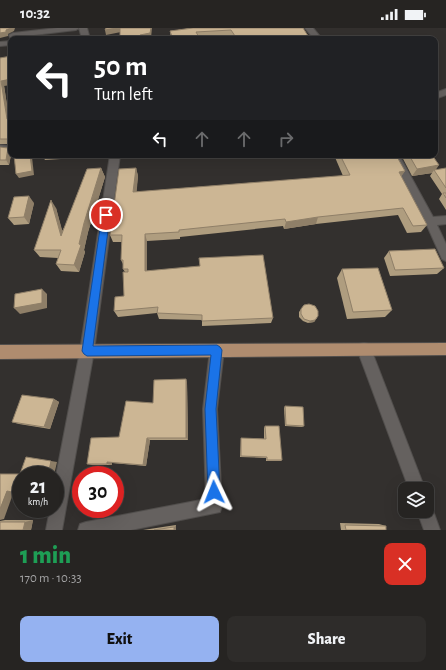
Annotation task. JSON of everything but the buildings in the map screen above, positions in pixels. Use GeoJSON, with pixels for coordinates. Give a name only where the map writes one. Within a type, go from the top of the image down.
{"type":"FeatureCollection","features":[{"type":"Feature","properties":{"kind":"main road"},"geometry":{"type":"LineString","coordinates":[[0,352],[446,349]]}},
{"type":"Feature","properties":{"kind":"street"},"geometry":{"type":"LineString","coordinates":[[14,36],[76,28]]}},
{"type":"Feature","properties":{"kind":"street"},"geometry":{"type":"LineString","coordinates":[[309,28],[316,36]]}},
{"type":"Feature","properties":{"kind":"street"},"geometry":{"type":"LineString","coordinates":[[54,530],[87,351],[115,158]]}},
{"type":"Feature","properties":{"kind":"street"},"geometry":{"type":"LineString","coordinates":[[396,158],[430,221],[446,256]]}},
{"type":"Feature","properties":{"kind":"street"},"geometry":{"type":"LineString","coordinates":[[430,221],[446,220]]}},
{"type":"Feature","properties":{"kind":"street"},"geometry":{"type":"LineString","coordinates":[[364,349],[414,482]]}},
{"type":"Feature","properties":{"kind":"street"},"geometry":{"type":"LineString","coordinates":[[86,530],[214,506],[210,409],[217,350]]}},
{"type":"Feature","properties":{"kind":"street"},"geometry":{"type":"LineString","coordinates":[[428,518],[432,530]]}},
{"type":"Feature","properties":{"kind":"route"},"geometry":{"type":"LineString","coordinates":[[106,215],[87,351],[217,350],[210,409],[214,492]]}}]}
